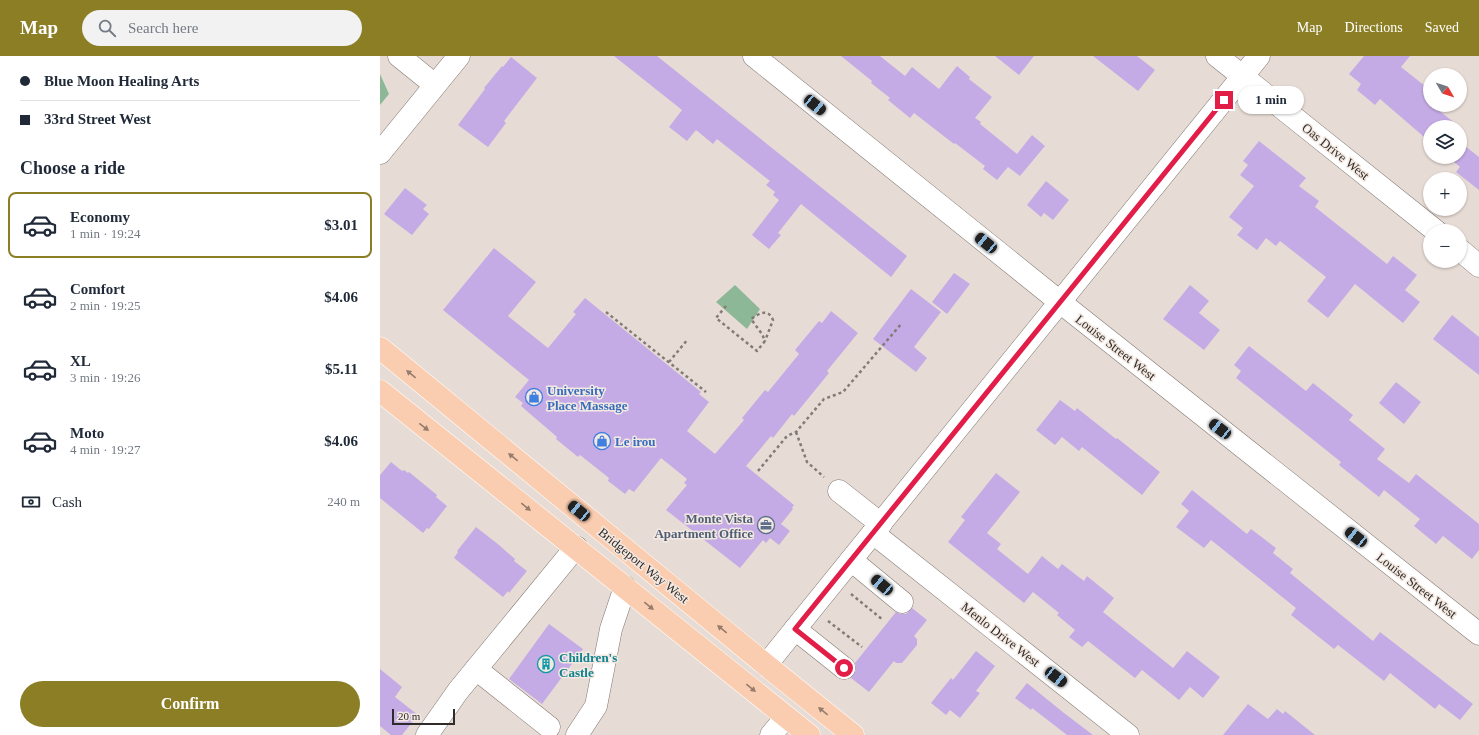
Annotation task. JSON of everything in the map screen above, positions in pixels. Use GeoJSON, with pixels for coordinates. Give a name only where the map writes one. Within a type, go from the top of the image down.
{"type":"FeatureCollection","features":[{"type":"Feature","properties":{"kind":"main road","name":"Bridgeport Way West"},"geometry":{"type":"LineString","coordinates":[[380,348],[853,735]]}},
{"type":"Feature","properties":{"kind":"main road"},"geometry":{"type":"LineString","coordinates":[[380,391],[810,735]]}},
{"type":"Feature","properties":{"kind":"street"},"geometry":{"type":"LineString","coordinates":[[399,56],[435,85]]}},
{"type":"Feature","properties":{"kind":"street"},"geometry":{"type":"LineString","coordinates":[[380,153],[459,56]]}},
{"type":"Feature","properties":{"kind":"street","name":"Louise Street West"},"geometry":{"type":"LineString","coordinates":[[754,56],[1060,302],[1479,634]]}},
{"type":"Feature","properties":{"kind":"street","name":"Oas Drive West"},"geometry":{"type":"LineString","coordinates":[[1218,56],[1427,224]]}},
{"type":"Feature","properties":{"kind":"street"},"geometry":{"type":"LineString","coordinates":[[766,665],[1259,56]]}},
{"type":"Feature","properties":{"kind":"street"},"geometry":{"type":"LineString","coordinates":[[1467,256],[1479,266]]}},
{"type":"Feature","properties":{"kind":"street","name":"Menlo Drive West"},"geometry":{"type":"LineString","coordinates":[[839,491],[877,528],[1128,735]]}},
{"type":"Feature","properties":{"kind":"street"},"geometry":{"type":"LineString","coordinates":[[427,735],[458,691],[576,548]]}},
{"type":"Feature","properties":{"kind":"street"},"geometry":{"type":"LineString","coordinates":[[851,560],[902,602]]}},
{"type":"Feature","properties":{"kind":"street"},"geometry":{"type":"LineString","coordinates":[[577,735],[596,706],[612,629],[625,587]]}},
{"type":"Feature","properties":{"kind":"street"},"geometry":{"type":"LineString","coordinates":[[795,629],[844,668]]}},
{"type":"Feature","properties":{"kind":"street"},"geometry":{"type":"LineString","coordinates":[[476,669],[549,727]]}},
{"type":"Feature","properties":{"kind":"street"},"geometry":{"type":"LineString","coordinates":[[772,735],[786,716]]}},
{"type":"Feature","properties":{"kind":"path"},"geometry":{"type":"LineString","coordinates":[[726,306],[716,318],[757,351],[765,340],[773,320],[769,314],[760,312],[751,319],[765,340]]}},
{"type":"Feature","properties":{"kind":"path"},"geometry":{"type":"LineString","coordinates":[[606,312],[706,392]]}},
{"type":"Feature","properties":{"kind":"path"},"geometry":{"type":"LineString","coordinates":[[758,471],[787,436],[796,432],[824,399],[843,392],[902,323]]}},
{"type":"Feature","properties":{"kind":"path"},"geometry":{"type":"LineString","coordinates":[[669,362],[688,339]]}},
{"type":"Feature","properties":{"kind":"path"},"geometry":{"type":"LineString","coordinates":[[796,432],[807,462],[839,491]]}},
{"type":"Feature","properties":{"kind":"path"},"geometry":{"type":"LineString","coordinates":[[834,581],[883,620]]}},
{"type":"Feature","properties":{"kind":"path"},"geometry":{"type":"LineString","coordinates":[[812,608],[862,647]]}},
{"type":"Feature","properties":{"kind":"green space"},"geometry":{"type":"Polygon","coordinates":[[[380,74],[389,94],[380,105],[380,74]]]}},
{"type":"Feature","properties":{"kind":"green space"},"geometry":{"type":"Polygon","coordinates":[[[735,285],[760,309],[747,329],[716,302],[735,285]]]}},
{"type":"Feature","properties":{"kind":"building"},"geometry":{"type":"Polygon","coordinates":[[[614,56],[657,56],[907,256],[891,277],[801,204],[778,233],[781,235],[769,249],[752,235],[779,200],[773,195],[775,192],[766,185],[770,181],[717,139],[713,144],[696,130],[687,141],[669,127],[682,110],[614,56]]]}},
{"type":"Feature","properties":{"kind":"building"},"geometry":{"type":"Polygon","coordinates":[[[841,56],[880,56],[905,76],[912,67],[939,89],[957,66],[970,77],[969,79],[992,97],[975,118],[981,122],[980,124],[1017,154],[1032,135],[1045,146],[1020,176],[1008,167],[997,180],[983,169],[985,166],[914,113],[910,118],[888,100],[890,98],[871,83],[872,81],[841,56]]]}},
{"type":"Feature","properties":{"kind":"building"},"geometry":{"type":"Polygon","coordinates":[[[995,56],[1034,56],[1019,75],[995,56]]]}},
{"type":"Feature","properties":{"kind":"building"},"geometry":{"type":"Polygon","coordinates":[[[1093,56],[1137,56],[1155,70],[1138,91],[1093,56]]]}},
{"type":"Feature","properties":{"kind":"building"},"geometry":{"type":"Polygon","coordinates":[[[1364,56],[1410,56],[1401,67],[1423,84],[1423,112],[1441,112],[1451,120],[1423,120],[1423,136],[1380,99],[1375,105],[1357,90],[1361,84],[1349,74],[1364,56]]]}},
{"type":"Feature","properties":{"kind":"building"},"geometry":{"type":"Polygon","coordinates":[[[511,57],[537,78],[504,121],[506,123],[488,147],[458,125],[485,89],[484,88],[511,57]]]}},
{"type":"Feature","properties":{"kind":"building"},"geometry":{"type":"Polygon","coordinates":[[[1259,141],[1306,178],[1299,186],[1319,201],[1315,207],[1387,264],[1393,256],[1417,275],[1405,290],[1420,302],[1403,323],[1355,284],[1328,318],[1307,301],[1326,277],[1280,241],[1276,246],[1266,238],[1257,250],[1237,235],[1243,228],[1229,217],[1254,186],[1240,175],[1248,165],[1243,161],[1259,141]]]}},
{"type":"Feature","properties":{"kind":"building"},"geometry":{"type":"Polygon","coordinates":[[[1467,148],[1479,157],[1479,190],[1467,181],[1467,172],[1456,172],[1460,167],[1456,164],[1467,164],[1467,148]]]}},
{"type":"Feature","properties":{"kind":"building"},"geometry":{"type":"Polygon","coordinates":[[[1046,181],[1069,200],[1053,220],[1044,213],[1041,217],[1027,205],[1046,181]]]}},
{"type":"Feature","properties":{"kind":"building"},"geometry":{"type":"Polygon","coordinates":[[[405,188],[427,205],[423,209],[429,214],[412,235],[384,214],[405,188]]]}},
{"type":"Feature","properties":{"kind":"building"},"geometry":{"type":"Polygon","coordinates":[[[494,248],[536,282],[508,316],[548,348],[576,314],[573,312],[585,298],[701,392],[699,394],[709,402],[687,431],[715,454],[744,420],[742,418],[765,390],[768,392],[799,354],[795,350],[819,321],[822,323],[831,311],[858,333],[827,371],[829,373],[794,416],[792,414],[773,438],[771,436],[746,466],[794,505],[792,508],[793,509],[781,524],[790,531],[779,545],[770,538],[766,543],[763,540],[740,568],[666,510],[687,485],[684,483],[687,479],[661,458],[634,492],[629,489],[625,494],[608,481],[609,478],[580,455],[578,457],[556,439],[557,437],[521,406],[523,403],[515,397],[529,380],[443,310],[494,248]]]}},
{"type":"Feature","properties":{"kind":"building"},"geometry":{"type":"Polygon","coordinates":[[[954,273],[970,284],[947,314],[932,302],[954,273]]]}},
{"type":"Feature","properties":{"kind":"building"},"geometry":{"type":"Polygon","coordinates":[[[1190,285],[1209,301],[1199,313],[1220,330],[1204,350],[1163,319],[1190,285]]]}},
{"type":"Feature","properties":{"kind":"building"},"geometry":{"type":"Polygon","coordinates":[[[911,289],[941,312],[914,347],[927,358],[916,372],[873,339],[911,289]]]}},
{"type":"Feature","properties":{"kind":"building"},"geometry":{"type":"Polygon","coordinates":[[[1452,315],[1479,337],[1479,375],[1433,339],[1452,315]]]}},
{"type":"Feature","properties":{"kind":"building"},"geometry":{"type":"Polygon","coordinates":[[[1249,346],[1306,391],[1313,383],[1353,415],[1349,420],[1385,449],[1377,459],[1409,483],[1416,474],[1479,524],[1479,550],[1472,559],[1443,536],[1436,544],[1414,526],[1420,519],[1384,490],[1379,497],[1339,465],[1341,462],[1236,378],[1241,371],[1234,365],[1249,346]]]}},
{"type":"Feature","properties":{"kind":"building"},"geometry":{"type":"Polygon","coordinates":[[[1396,382],[1421,402],[1404,424],[1379,403],[1396,382]]]}},
{"type":"Feature","properties":{"kind":"building"},"geometry":{"type":"Polygon","coordinates":[[[1060,400],[1075,411],[1077,408],[1160,472],[1142,495],[1082,447],[1079,451],[1062,437],[1055,445],[1036,430],[1060,400]]]}},
{"type":"Feature","properties":{"kind":"building"},"geometry":{"type":"Polygon","coordinates":[[[391,462],[402,471],[404,470],[408,473],[409,472],[437,495],[436,497],[447,506],[429,529],[427,528],[423,533],[380,498],[380,475],[391,462]]]}},
{"type":"Feature","properties":{"kind":"building"},"geometry":{"type":"Polygon","coordinates":[[[996,473],[1020,492],[987,533],[1001,544],[997,549],[1028,574],[1042,556],[1058,569],[1062,564],[1084,581],[1087,576],[1114,598],[1103,612],[1173,668],[1187,651],[1220,677],[1203,698],[1190,687],[1179,700],[1142,670],[1135,678],[1088,641],[1082,647],[1069,637],[1075,630],[1057,615],[1059,613],[1033,592],[1024,603],[948,542],[965,520],[961,517],[996,473]]]}},
{"type":"Feature","properties":{"kind":"building"},"geometry":{"type":"Polygon","coordinates":[[[1192,490],[1247,534],[1251,529],[1276,548],[1273,553],[1293,569],[1290,573],[1373,641],[1380,632],[1473,704],[1460,720],[1439,704],[1435,709],[1390,673],[1384,681],[1338,645],[1334,649],[1291,615],[1296,608],[1211,540],[1204,548],[1176,527],[1189,511],[1181,504],[1192,490]]]}},
{"type":"Feature","properties":{"kind":"building"},"geometry":{"type":"Polygon","coordinates":[[[476,527],[499,545],[515,559],[514,561],[527,571],[509,593],[508,591],[503,597],[454,558],[458,552],[457,551],[476,527]]]}},
{"type":"Feature","properties":{"kind":"building"},"geometry":{"type":"Polygon","coordinates":[[[912,608],[927,620],[914,636],[917,639],[917,645],[902,663],[896,663],[894,661],[869,692],[851,678],[856,670],[855,663],[896,612],[906,614],[912,608]]]}},
{"type":"Feature","properties":{"kind":"building","name":"Children's Castle"},"geometry":{"type":"Polygon","coordinates":[[[549,624],[583,649],[542,704],[509,679],[549,624]]]}},
{"type":"Feature","properties":{"kind":"building"},"geometry":{"type":"Polygon","coordinates":[[[976,651],[995,666],[976,691],[980,693],[960,718],[950,710],[946,715],[931,703],[951,678],[953,680],[976,651]]]}},
{"type":"Feature","properties":{"kind":"building"},"geometry":{"type":"Polygon","coordinates":[[[380,669],[402,687],[395,697],[418,715],[402,735],[391,735],[380,726],[380,669]]]}},
{"type":"Feature","properties":{"kind":"building"},"geometry":{"type":"Polygon","coordinates":[[[1027,683],[1093,735],[1067,735],[1032,708],[1031,710],[1015,698],[1027,683]]]}},
{"type":"Feature","properties":{"kind":"building"},"geometry":{"type":"Polygon","coordinates":[[[1248,704],[1268,719],[1277,709],[1283,714],[1285,711],[1315,735],[1223,735],[1248,704]]]}},
{"type":"Feature","properties":{"kind":"place","name":"University Place Massage"},"geometry":{"type":"Point","coordinates":[534,397]}},
{"type":"Feature","properties":{"kind":"place","name":"Le irou"},"geometry":{"type":"Point","coordinates":[602,441]}},
{"type":"Feature","properties":{"kind":"place","name":"Monte Vista Apartment Office"},"geometry":{"type":"Point","coordinates":[766,525]}},
{"type":"Feature","properties":{"kind":"place","name":"Children's Castle"},"geometry":{"type":"Point","coordinates":[546,664]}},
{"type":"Feature","properties":{"kind":"route"},"geometry":{"type":"LineString","coordinates":[[844,668],[795,629],[1224,100]]}}]}
